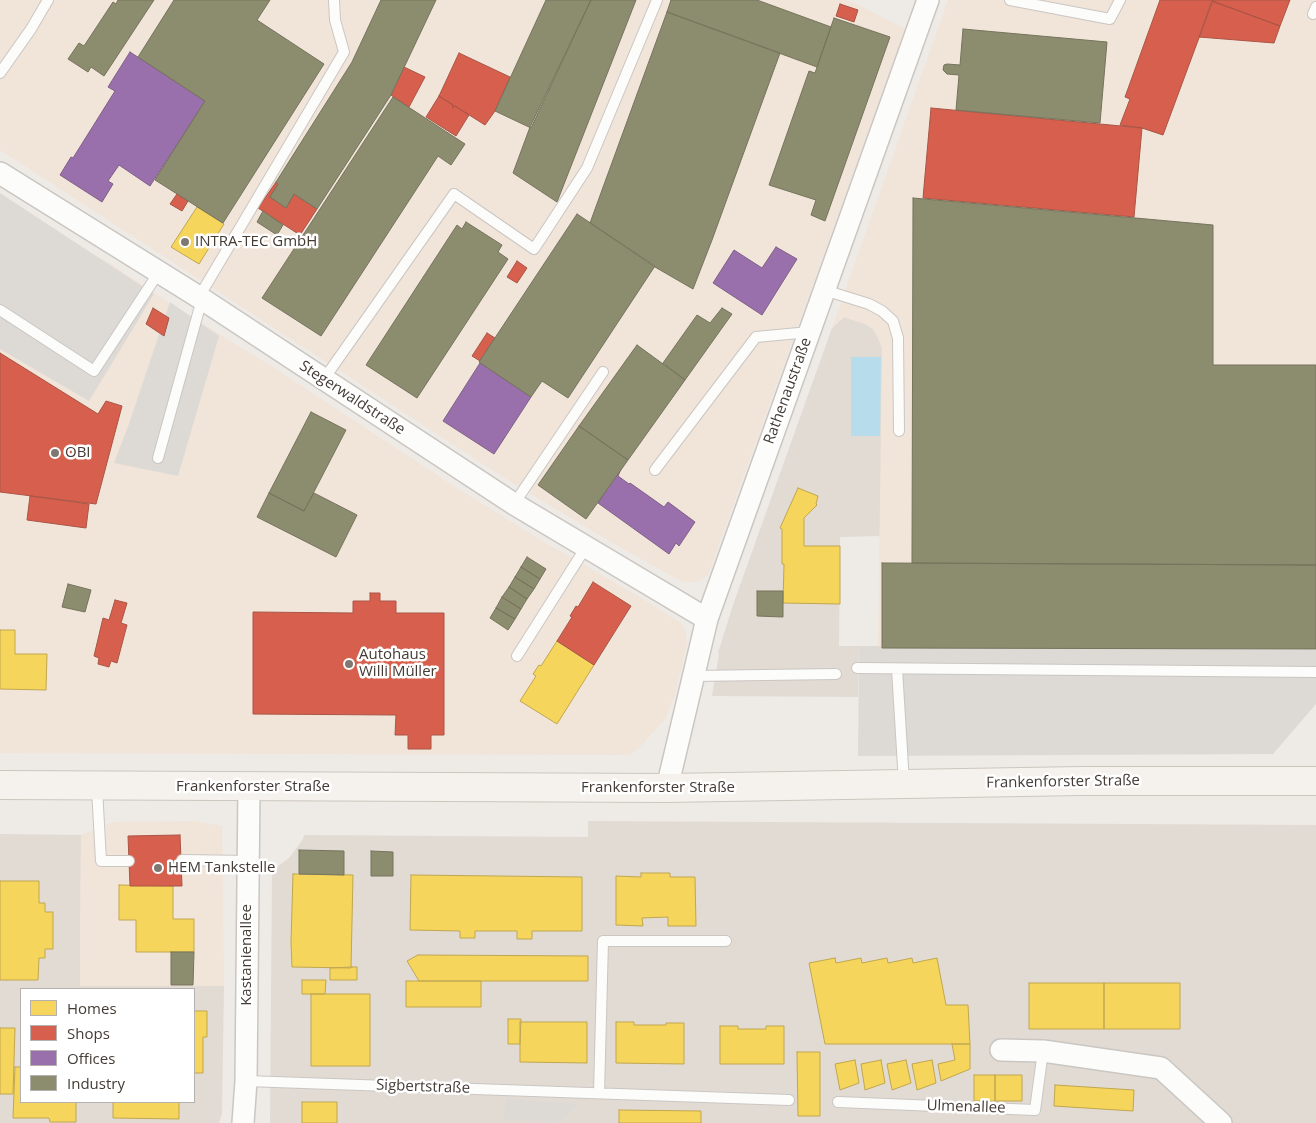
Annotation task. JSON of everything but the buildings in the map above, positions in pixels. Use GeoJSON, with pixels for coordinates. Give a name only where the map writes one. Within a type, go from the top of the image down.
{"type":"FeatureCollection","features":[{"type":"Feature","properties":{"kind":"main road","name":"Frankenforster Straße"},"geometry":{"type":"LineString","coordinates":[[0,785],[97,787],[667,788],[1116,781],[1316,781]]}},
{"type":"Feature","properties":{"kind":"street","name":"Rathenaustraße"},"geometry":{"type":"LineString","coordinates":[[667,788],[706,618],[928,0]]}},
{"type":"Feature","properties":{"kind":"street","name":"Stegerwaldstraße"},"geometry":{"type":"LineString","coordinates":[[0,173],[200,298],[514,504],[706,618]]}},
{"type":"Feature","properties":{"kind":"street","name":"Kastanienallee"},"geometry":{"type":"LineString","coordinates":[[243,1123],[246,1081],[249,787]]}},
{"type":"Feature","properties":{"kind":"street"},"geometry":{"type":"LineString","coordinates":[[1001,1050],[1043,1051],[1161,1068],[1221,1123]]}},
{"type":"Feature","properties":{"kind":"lane"},"geometry":{"type":"LineString","coordinates":[[0,72],[31,29],[48,0]]}},
{"type":"Feature","properties":{"kind":"lane"},"geometry":{"type":"LineString","coordinates":[[158,458],[200,298],[344,52],[335,20],[334,0]]}},
{"type":"Feature","properties":{"kind":"lane"},"geometry":{"type":"LineString","coordinates":[[324,379],[454,194],[534,248],[586,168],[657,0]]}},
{"type":"Feature","properties":{"kind":"lane"},"geometry":{"type":"LineString","coordinates":[[1010,0],[1110,19],[1120,0]]}},
{"type":"Feature","properties":{"kind":"lane"},"geometry":{"type":"LineString","coordinates":[[0,310],[94,371],[159,272]]}},
{"type":"Feature","properties":{"kind":"lane"},"geometry":{"type":"LineString","coordinates":[[824,290],[869,304],[882,311],[893,322],[898,338],[899,431]]}},
{"type":"Feature","properties":{"kind":"lane"},"geometry":{"type":"LineString","coordinates":[[655,470],[756,337],[809,332]]}},
{"type":"Feature","properties":{"kind":"lane"},"geometry":{"type":"LineString","coordinates":[[514,504],[604,372]]}},
{"type":"Feature","properties":{"kind":"lane"},"geometry":{"type":"LineString","coordinates":[[517,656],[586,547]]}},
{"type":"Feature","properties":{"kind":"lane"},"geometry":{"type":"LineString","coordinates":[[857,668],[1316,672]]}},
{"type":"Feature","properties":{"kind":"lane"},"geometry":{"type":"LineString","coordinates":[[897,669],[904,784]]}},
{"type":"Feature","properties":{"kind":"lane"},"geometry":{"type":"LineString","coordinates":[[693,676],[836,674]]}},
{"type":"Feature","properties":{"kind":"lane"},"geometry":{"type":"LineString","coordinates":[[97,787],[101,861],[129,861]]}},
{"type":"Feature","properties":{"kind":"lane"},"geometry":{"type":"LineString","coordinates":[[182,860],[248,861]]}},
{"type":"Feature","properties":{"kind":"lane"},"geometry":{"type":"LineString","coordinates":[[600,1093],[603,941],[726,941]]}},
{"type":"Feature","properties":{"kind":"lane","name":"Ulmenallee"},"geometry":{"type":"LineString","coordinates":[[838,1102],[1035,1110],[1043,1051]]}},
{"type":"Feature","properties":{"kind":"lane","name":"Sigbertstraße"},"geometry":{"type":"LineString","coordinates":[[246,1081],[789,1100]]}},
{"type":"Feature","properties":{"kind":"shaded area"},"geometry":{"type":"Polygon","coordinates":[[[0,0],[845,0],[855,3],[905,29],[708,575],[698,582],[683,582],[514,484],[0,150],[0,0]]]}},
{"type":"Feature","properties":{"kind":"shaded area"},"geometry":{"type":"Polygon","coordinates":[[[948,0],[1316,0],[1316,648],[878,646],[882,348],[873,329],[865,324],[844,317],[832,328],[948,0]]]}},
{"type":"Feature","properties":{"kind":"shaded area"},"geometry":{"type":"Polygon","coordinates":[[[0,193],[154,294],[89,401],[0,349],[0,193]]]}},
{"type":"Feature","properties":{"kind":"shaded area"},"geometry":{"type":"Polygon","coordinates":[[[0,194],[282,373],[452,485],[681,623],[685,629],[687,644],[675,695],[666,718],[638,749],[629,755],[0,753],[0,194]]]}},
{"type":"Feature","properties":{"kind":"shaded area"},"geometry":{"type":"Polygon","coordinates":[[[170,302],[219,336],[178,476],[114,463],[170,302]]]}},
{"type":"Feature","properties":{"kind":"shaded area"},"geometry":{"type":"Polygon","coordinates":[[[844,317],[865,324],[873,329],[882,348],[881,536],[840,537],[839,646],[859,646],[858,697],[712,696],[718,653],[733,605],[832,328],[844,317]]]}},
{"type":"Feature","properties":{"kind":"shaded area"},"geometry":{"type":"Polygon","coordinates":[[[859,646],[1316,650],[1316,704],[1273,754],[858,756],[859,646]]]}},
{"type":"Feature","properties":{"kind":"shaded area"},"geometry":{"type":"Polygon","coordinates":[[[193,821],[222,826],[224,986],[80,986],[81,835],[113,822],[193,821]]]}},
{"type":"Feature","properties":{"kind":"shaded area"},"geometry":{"type":"Polygon","coordinates":[[[588,821],[1316,825],[1316,1123],[270,1123],[272,871],[290,857],[304,835],[588,837],[588,821]]]}},
{"type":"Feature","properties":{"kind":"shaded area"},"geometry":{"type":"Polygon","coordinates":[[[0,834],[81,835],[80,986],[224,986],[222,1114],[219,1123],[0,1123],[0,834]]]}},
{"type":"Feature","properties":{"kind":"shaded area"},"geometry":{"type":"Polygon","coordinates":[[[506,1099],[578,1104],[560,1122],[504,1119],[506,1099]]]}},
{"type":"Feature","properties":{"kind":"water"},"geometry":{"type":"Polygon","coordinates":[[[851,357],[881,357],[880,436],[851,436],[851,357]]]}},
{"type":"Feature","properties":{"kind":"place","name":"INTRA-TEC GmbH"},"geometry":{"type":"Point","coordinates":[185,242]}},
{"type":"Feature","properties":{"kind":"place","name":"OBI"},"geometry":{"type":"Point","coordinates":[55,453]}},
{"type":"Feature","properties":{"kind":"place","name":"Autohaus Willi Müller"},"geometry":{"type":"Point","coordinates":[349,664]}},
{"type":"Feature","properties":{"kind":"place","name":"HEM Tankstelle"},"geometry":{"type":"Point","coordinates":[158,868]}}]}
